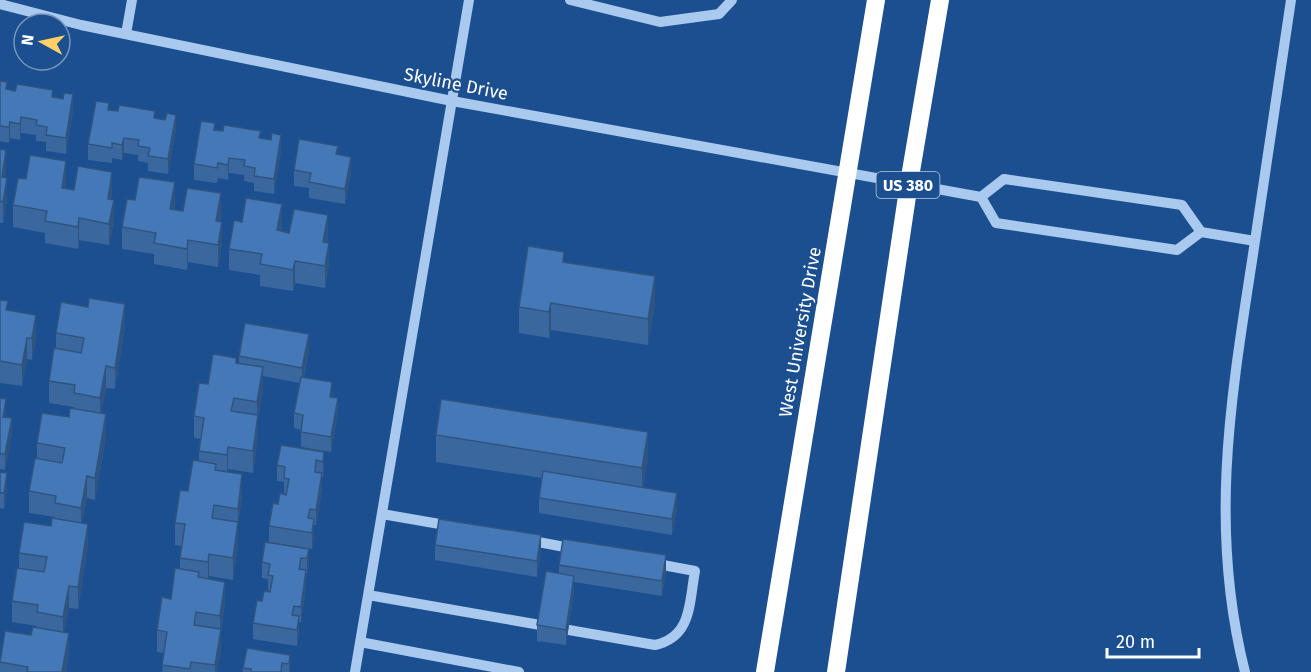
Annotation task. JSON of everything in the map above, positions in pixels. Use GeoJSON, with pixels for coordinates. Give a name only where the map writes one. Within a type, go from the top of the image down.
{"type":"FeatureCollection","features":[{"type":"Feature","properties":{"kind":"highway","name":"West University Drive"},"geometry":{"type":"LineString","coordinates":[[765,672],[876,0]]}},
{"type":"Feature","properties":{"kind":"highway","name":"US 380"},"geometry":{"type":"LineString","coordinates":[[836,672],[909,183],[940,0]]}},
{"type":"Feature","properties":{"kind":"street"},"geometry":{"type":"LineString","coordinates":[[126,34],[132,0]]}},
{"type":"Feature","properties":{"kind":"street"},"geometry":{"type":"LineString","coordinates":[[355,672],[469,0]]}},
{"type":"Feature","properties":{"kind":"street"},"geometry":{"type":"LineString","coordinates":[[570,0],[660,22],[719,14],[732,0]]}},
{"type":"Feature","properties":{"kind":"street"},"geometry":{"type":"LineString","coordinates":[[1245,672],[1233,617],[1228,571],[1224,493],[1229,411],[1291,0]]}},
{"type":"Feature","properties":{"kind":"street","name":"Skyline Drive"},"geometry":{"type":"LineString","coordinates":[[0,4],[126,34],[452,101],[981,197]]}},
{"type":"Feature","properties":{"kind":"street"},"geometry":{"type":"LineString","coordinates":[[1201,232],[1177,250],[996,223],[981,197],[1004,179],[1182,205],[1201,232],[1255,241]]}},
{"type":"Feature","properties":{"kind":"street"},"geometry":{"type":"LineString","coordinates":[[382,514],[463,529]]}},
{"type":"Feature","properties":{"kind":"street"},"geometry":{"type":"LineString","coordinates":[[521,539],[591,552]]}},
{"type":"Feature","properties":{"kind":"street"},"geometry":{"type":"LineString","coordinates":[[368,594],[655,645],[671,641],[684,627],[695,571],[637,560]]}},
{"type":"Feature","properties":{"kind":"street"},"geometry":{"type":"LineString","coordinates":[[360,642],[519,672]]}},
{"type":"Feature","properties":{"kind":"building"},"geometry":{"type":"Polygon","coordinates":[[[0,81],[7,82],[6,89],[15,91],[17,84],[53,90],[52,97],[63,99],[64,93],[73,94],[66,138],[46,135],[47,127],[36,125],[37,120],[21,117],[20,124],[10,122],[9,127],[0,126],[0,81]]]}},
{"type":"Feature","properties":{"kind":"building"},"geometry":{"type":"Polygon","coordinates":[[[96,101],[109,103],[108,110],[118,111],[119,105],[155,111],[154,118],[165,120],[167,113],[176,115],[168,159],[148,156],[150,148],[138,146],[139,140],[124,138],[122,145],[112,143],[112,148],[88,144],[96,101]]]}},
{"type":"Feature","properties":{"kind":"building"},"geometry":{"type":"Polygon","coordinates":[[[201,121],[215,123],[214,130],[223,131],[224,125],[261,131],[259,138],[271,140],[272,133],[281,135],[274,179],[254,176],[255,168],[244,166],[245,160],[229,158],[228,165],[218,163],[217,168],[194,164],[201,121]]]}},
{"type":"Feature","properties":{"kind":"building"},"geometry":{"type":"Polygon","coordinates":[[[299,139],[338,146],[336,154],[351,157],[345,189],[309,182],[311,173],[294,170],[299,139]]]}},
{"type":"Feature","properties":{"kind":"building"},"geometry":{"type":"Polygon","coordinates":[[[0,149],[6,150],[2,177],[7,178],[3,202],[0,201],[0,149]]]}},
{"type":"Feature","properties":{"kind":"building"},"geometry":{"type":"Polygon","coordinates":[[[30,155],[66,161],[62,188],[74,190],[78,166],[112,172],[108,199],[114,200],[109,224],[79,218],[78,227],[45,221],[47,211],[13,205],[18,178],[26,179],[30,155]]]}},
{"type":"Feature","properties":{"kind":"building"},"geometry":{"type":"Polygon","coordinates":[[[139,177],[175,182],[170,209],[183,211],[187,188],[221,193],[216,221],[222,222],[218,245],[188,240],[187,249],[154,243],[156,233],[122,227],[127,199],[135,200],[139,177]]]}},
{"type":"Feature","properties":{"kind":"building"},"geometry":{"type":"Polygon","coordinates":[[[246,198],[282,204],[277,230],[289,233],[294,209],[328,215],[323,242],[329,243],[325,266],[295,261],[293,270],[260,264],[262,254],[229,249],[234,220],[242,222],[246,198]]]}},
{"type":"Feature","properties":{"kind":"building"},"geometry":{"type":"Polygon","coordinates":[[[528,246],[564,252],[563,262],[655,276],[648,319],[551,303],[549,312],[519,307],[528,246]]]}},
{"type":"Feature","properties":{"kind":"building"},"geometry":{"type":"Polygon","coordinates":[[[89,298],[125,304],[115,368],[106,366],[100,398],[74,393],[75,385],[49,381],[54,348],[81,353],[84,338],[56,333],[61,302],[88,307],[89,298]]]}},
{"type":"Feature","properties":{"kind":"building"},"geometry":{"type":"Polygon","coordinates":[[[0,300],[8,301],[6,310],[36,315],[32,338],[27,338],[22,365],[0,361],[0,300]]]}},
{"type":"Feature","properties":{"kind":"building"},"geometry":{"type":"Polygon","coordinates":[[[245,323],[309,334],[302,368],[239,356],[245,323]]]}},
{"type":"Feature","properties":{"kind":"building"},"geometry":{"type":"Polygon","coordinates":[[[213,354],[236,358],[236,363],[263,367],[257,402],[234,398],[231,411],[258,415],[253,451],[228,447],[227,455],[199,451],[204,418],[194,416],[199,383],[208,384],[213,354]]]}},
{"type":"Feature","properties":{"kind":"building"},"geometry":{"type":"Polygon","coordinates":[[[301,377],[332,382],[330,397],[338,398],[331,437],[301,432],[303,415],[294,413],[301,377]]]}},
{"type":"Feature","properties":{"kind":"building"},"geometry":{"type":"Polygon","coordinates":[[[0,398],[6,399],[3,417],[12,418],[5,454],[0,454],[0,398]]]}},
{"type":"Feature","properties":{"kind":"building"},"geometry":{"type":"Polygon","coordinates":[[[441,399],[648,432],[642,468],[436,435],[441,399]]]}},
{"type":"Feature","properties":{"kind":"building"},"geometry":{"type":"Polygon","coordinates":[[[70,408],[106,414],[95,478],[87,476],[81,508],[55,503],[56,496],[29,491],[35,458],[62,463],[65,448],[37,443],[42,413],[69,417],[70,408]]]}},
{"type":"Feature","properties":{"kind":"building"},"geometry":{"type":"Polygon","coordinates":[[[281,445],[324,452],[323,462],[316,460],[315,472],[322,473],[316,510],[310,509],[308,518],[314,519],[312,533],[269,526],[273,503],[278,504],[280,493],[286,495],[289,479],[284,478],[285,467],[277,465],[281,445]]]}},
{"type":"Feature","properties":{"kind":"building"},"geometry":{"type":"Polygon","coordinates":[[[193,460],[216,464],[215,470],[242,474],[238,509],[214,505],[212,518],[238,522],[233,558],[209,554],[208,562],[180,558],[185,524],[175,523],[180,490],[188,491],[193,460]]]}},
{"type":"Feature","properties":{"kind":"building"},"geometry":{"type":"Polygon","coordinates":[[[543,471],[677,493],[672,519],[539,498],[543,471]]]}},
{"type":"Feature","properties":{"kind":"building"},"geometry":{"type":"Polygon","coordinates":[[[0,472],[7,473],[4,493],[0,493],[0,472]]]}},
{"type":"Feature","properties":{"kind":"building"},"geometry":{"type":"Polygon","coordinates":[[[52,518],[88,524],[78,587],[69,586],[63,617],[37,612],[38,605],[12,601],[17,568],[44,572],[47,557],[19,553],[24,522],[51,526],[52,518]]]}},
{"type":"Feature","properties":{"kind":"building"},"geometry":{"type":"Polygon","coordinates":[[[439,519],[541,535],[537,561],[435,545],[439,519]]]}},
{"type":"Feature","properties":{"kind":"building"},"geometry":{"type":"Polygon","coordinates":[[[563,539],[666,555],[662,581],[559,565],[563,539]]]}},
{"type":"Feature","properties":{"kind":"building"},"geometry":{"type":"Polygon","coordinates":[[[265,542],[309,549],[307,558],[301,558],[299,569],[306,570],[301,607],[294,606],[292,615],[299,616],[297,630],[253,623],[257,600],[262,601],[264,591],[270,592],[273,576],[268,575],[270,564],[262,562],[265,542]]]}},
{"type":"Feature","properties":{"kind":"building"},"geometry":{"type":"Polygon","coordinates":[[[175,568],[199,572],[198,577],[225,582],[220,616],[196,612],[194,625],[221,629],[215,665],[191,662],[190,669],[162,665],[167,632],[157,630],[162,597],[171,599],[175,568]]]}},
{"type":"Feature","properties":{"kind":"building"},"geometry":{"type":"Polygon","coordinates":[[[546,571],[574,576],[566,630],[537,625],[546,571]]]}},
{"type":"Feature","properties":{"kind":"building"},"geometry":{"type":"Polygon","coordinates":[[[33,627],[69,633],[62,672],[27,672],[28,667],[0,662],[5,631],[31,635],[33,627]]]}},
{"type":"Feature","properties":{"kind":"building"},"geometry":{"type":"Polygon","coordinates":[[[247,648],[290,655],[289,664],[282,663],[281,672],[251,672],[251,669],[243,668],[247,648]]]}}]}
